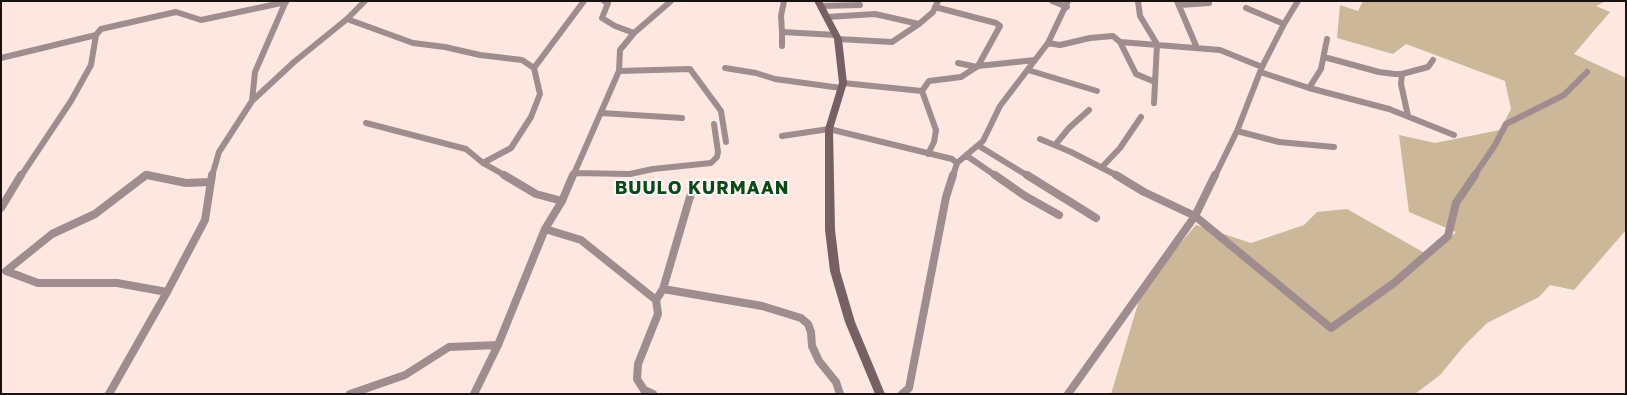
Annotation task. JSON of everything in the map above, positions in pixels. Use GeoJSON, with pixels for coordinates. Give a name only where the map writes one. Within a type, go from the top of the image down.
{"type":"FeatureCollection","features":[{"type":"Feature","properties":{"kind":"main road"},"geometry":{"type":"LineString","coordinates":[[820,4],[837,37],[842,86],[829,129],[830,230],[835,271],[850,322],[880,394]]}},
{"type":"Feature","properties":{"kind":"street"},"geometry":{"type":"LineString","coordinates":[[109,394],[167,292],[204,220],[210,182],[219,152],[252,101],[294,62],[347,19],[365,1]]}},
{"type":"Feature","properties":{"kind":"street"},"geometry":{"type":"LineString","coordinates":[[534,68],[584,1]]}},
{"type":"Feature","properties":{"kind":"street"},"geometry":{"type":"LineString","coordinates":[[604,1],[608,3],[602,18],[615,26],[634,33]]}},
{"type":"Feature","properties":{"kind":"street"},"geometry":{"type":"LineString","coordinates":[[474,394],[498,345],[546,229],[562,201],[619,71],[620,50],[634,33],[671,1]]}},
{"type":"Feature","properties":{"kind":"street"},"geometry":{"type":"LineString","coordinates":[[782,46],[781,23],[784,1]]}},
{"type":"Feature","properties":{"kind":"street"},"geometry":{"type":"LineString","coordinates":[[902,394],[908,388],[946,197],[957,163],[979,146],[1000,106],[1048,43],[1067,4],[1052,1]]}},
{"type":"Feature","properties":{"kind":"street"},"geometry":{"type":"LineString","coordinates":[[1138,1],[1140,16],[1157,44],[1154,103]]}},
{"type":"Feature","properties":{"kind":"street"},"geometry":{"type":"LineString","coordinates":[[1068,394],[1195,216],[1237,131],[1261,69],[1284,24],[1298,1]]}},
{"type":"Feature","properties":{"kind":"street"},"geometry":{"type":"LineString","coordinates":[[252,101],[255,72],[286,2]]}},
{"type":"Feature","properties":{"kind":"street"},"geometry":{"type":"LineString","coordinates":[[1,208],[39,147],[71,101],[91,65],[96,35],[101,29],[176,12],[202,20],[286,2]]}},
{"type":"Feature","properties":{"kind":"street"},"geometry":{"type":"LineString","coordinates":[[1197,48],[1178,3],[1209,3]]}},
{"type":"Feature","properties":{"kind":"street"},"geometry":{"type":"LineString","coordinates":[[820,4],[860,5]]}},
{"type":"Feature","properties":{"kind":"street"},"geometry":{"type":"LineString","coordinates":[[782,32],[892,42],[919,24],[933,12],[936,4],[996,23],[1000,26],[977,67],[961,77],[929,81],[922,91]]}},
{"type":"Feature","properties":{"kind":"street"},"geometry":{"type":"LineString","coordinates":[[1246,8],[1284,24]]}},
{"type":"Feature","properties":{"kind":"street"},"geometry":{"type":"LineString","coordinates":[[827,17],[875,14],[919,24]]}},
{"type":"Feature","properties":{"kind":"street"},"geometry":{"type":"LineString","coordinates":[[347,19],[413,43],[446,47],[480,56],[522,60],[534,68],[540,94],[531,116],[511,148],[483,162]]}},
{"type":"Feature","properties":{"kind":"street"},"geometry":{"type":"LineString","coordinates":[[1,58],[96,35]]}},
{"type":"Feature","properties":{"kind":"street"},"geometry":{"type":"LineString","coordinates":[[1048,43],[1060,45],[1090,38],[1110,36],[1116,38],[1120,42],[1136,74],[1155,82]]}},
{"type":"Feature","properties":{"kind":"street"},"geometry":{"type":"LineString","coordinates":[[1309,88],[1321,69],[1327,39]]}},
{"type":"Feature","properties":{"kind":"street"},"geometry":{"type":"LineString","coordinates":[[1120,42],[1220,50],[1261,69],[1309,88],[1390,109],[1454,136]]}},
{"type":"Feature","properties":{"kind":"street"},"geometry":{"type":"LineString","coordinates":[[1324,57],[1379,72],[1402,74],[1428,67],[1433,60]]}},
{"type":"Feature","properties":{"kind":"street"},"geometry":{"type":"LineString","coordinates":[[958,63],[977,67],[1036,60]]}},
{"type":"Feature","properties":{"kind":"street"},"geometry":{"type":"LineString","coordinates":[[725,68],[756,73],[775,79],[842,86],[922,91]]}},
{"type":"Feature","properties":{"kind":"street"},"geometry":{"type":"LineString","coordinates":[[619,71],[690,69],[721,111],[726,142]]}},
{"type":"Feature","properties":{"kind":"street"},"geometry":{"type":"LineString","coordinates":[[1028,70],[1097,91]]}},
{"type":"Feature","properties":{"kind":"street"},"geometry":{"type":"LineString","coordinates":[[1040,139],[1102,167],[1144,192],[1195,216],[1331,328],[1394,283],[1448,236],[1456,203],[1495,145],[1506,124],[1564,95],[1587,72]]}},
{"type":"Feature","properties":{"kind":"street"},"geometry":{"type":"LineString","coordinates":[[1402,74],[1401,84],[1408,116]]}},
{"type":"Feature","properties":{"kind":"street"},"geometry":{"type":"LineString","coordinates":[[922,91],[936,130],[934,142],[928,154]]}},
{"type":"Feature","properties":{"kind":"street"},"geometry":{"type":"LineString","coordinates":[[1055,145],[1069,128],[1089,110]]}},
{"type":"Feature","properties":{"kind":"street"},"geometry":{"type":"LineString","coordinates":[[601,113],[682,118]]}},
{"type":"Feature","properties":{"kind":"street"},"geometry":{"type":"LineString","coordinates":[[1102,167],[1120,148],[1141,117]]}},
{"type":"Feature","properties":{"kind":"street"},"geometry":{"type":"LineString","coordinates":[[366,123],[466,149],[483,162],[536,194],[562,201]]}},
{"type":"Feature","properties":{"kind":"street"},"geometry":{"type":"LineString","coordinates":[[574,173],[630,174],[653,169],[711,163],[717,157],[718,152],[714,124]]}},
{"type":"Feature","properties":{"kind":"street"},"geometry":{"type":"LineString","coordinates":[[782,136],[829,129],[952,159],[957,163]]}},
{"type":"Feature","properties":{"kind":"street"},"geometry":{"type":"LineString","coordinates":[[1237,131],[1279,142],[1334,147]]}},
{"type":"Feature","properties":{"kind":"street"},"geometry":{"type":"LineString","coordinates":[[979,146],[1096,218]]}},
{"type":"Feature","properties":{"kind":"street"},"geometry":{"type":"LineString","coordinates":[[967,156],[1025,196],[1059,215]]}},
{"type":"Feature","properties":{"kind":"street"},"geometry":{"type":"LineString","coordinates":[[167,292],[117,283],[38,283],[6,271],[52,234],[95,214],[146,175],[186,183],[210,182]]}},
{"type":"Feature","properties":{"kind":"street"},"geometry":{"type":"LineString","coordinates":[[656,300],[663,289],[692,190]]}},
{"type":"Feature","properties":{"kind":"street"},"geometry":{"type":"LineString","coordinates":[[546,229],[581,240],[656,300],[658,314],[638,364],[637,379],[644,390],[653,394]]}},
{"type":"Feature","properties":{"kind":"street"},"geometry":{"type":"LineString","coordinates":[[663,289],[762,306],[801,318],[808,324],[811,332],[812,346],[819,362],[836,382],[840,394]]}},
{"type":"Feature","properties":{"kind":"street"},"geometry":{"type":"LineString","coordinates":[[350,394],[405,375],[449,347],[498,345]]}},
{"type":"Feature","properties":{"kind":"shaded area"},"geometry":{"type":"Polygon","coordinates":[[[1363,1],[1606,1],[1596,6],[1610,12],[1574,54],[1626,78],[1626,230],[1574,290],[1550,285],[1539,297],[1487,323],[1464,346],[1440,375],[1415,394],[1111,394],[1143,287],[1196,225],[1251,243],[1304,225],[1317,212],[1347,209],[1430,256],[1456,232],[1409,212],[1399,135],[1435,143],[1500,130],[1511,109],[1505,81],[1406,44],[1393,54],[1337,38],[1340,5],[1358,11],[1363,1]]]}},
{"type":"Feature","properties":{"kind":"district","name":"BUULO KURMAAN"},"geometry":{"type":"Point","coordinates":[702,188]}}]}
